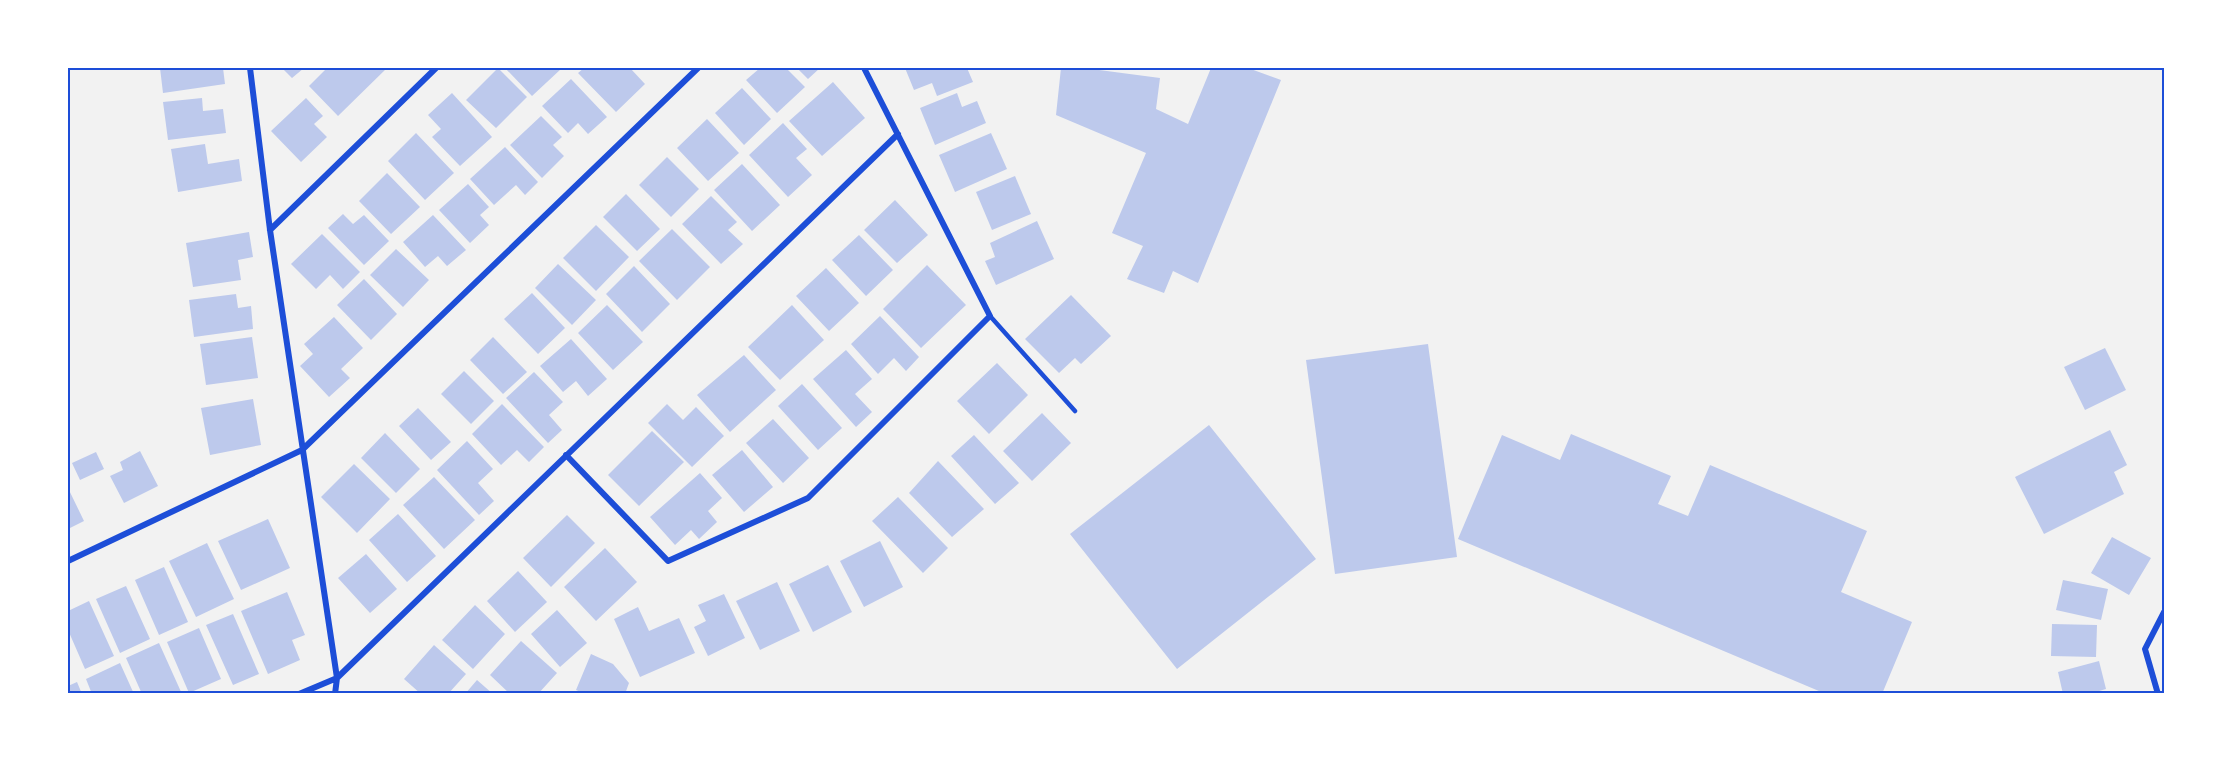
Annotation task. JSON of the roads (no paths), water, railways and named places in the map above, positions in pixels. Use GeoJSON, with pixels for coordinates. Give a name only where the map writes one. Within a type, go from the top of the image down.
{"type":"FeatureCollection","features":[{"type":"Feature","properties":{"kind":"street"},"geometry":{"type":"LineString","coordinates":[[250,68],[270,230],[337,678],[335,693]]}},
{"type":"Feature","properties":{"kind":"street"},"geometry":{"type":"LineString","coordinates":[[270,230],[436,68]]}},
{"type":"Feature","properties":{"kind":"street"},"geometry":{"type":"LineString","coordinates":[[68,561],[302,450],[698,68]]}},
{"type":"Feature","properties":{"kind":"street"},"geometry":{"type":"LineString","coordinates":[[566,455],[668,561],[808,498],[990,316],[864,68]]}},
{"type":"Feature","properties":{"kind":"street"},"geometry":{"type":"LineString","coordinates":[[299,693],[337,678],[898,134]]}},
{"type":"Feature","properties":{"kind":"street"},"geometry":{"type":"LineString","coordinates":[[2158,693],[2145,649],[2164,612]]}},
{"type":"Feature","properties":{"kind":"lane"},"geometry":{"type":"LineString","coordinates":[[990,316],[1075,411]]}}]}
